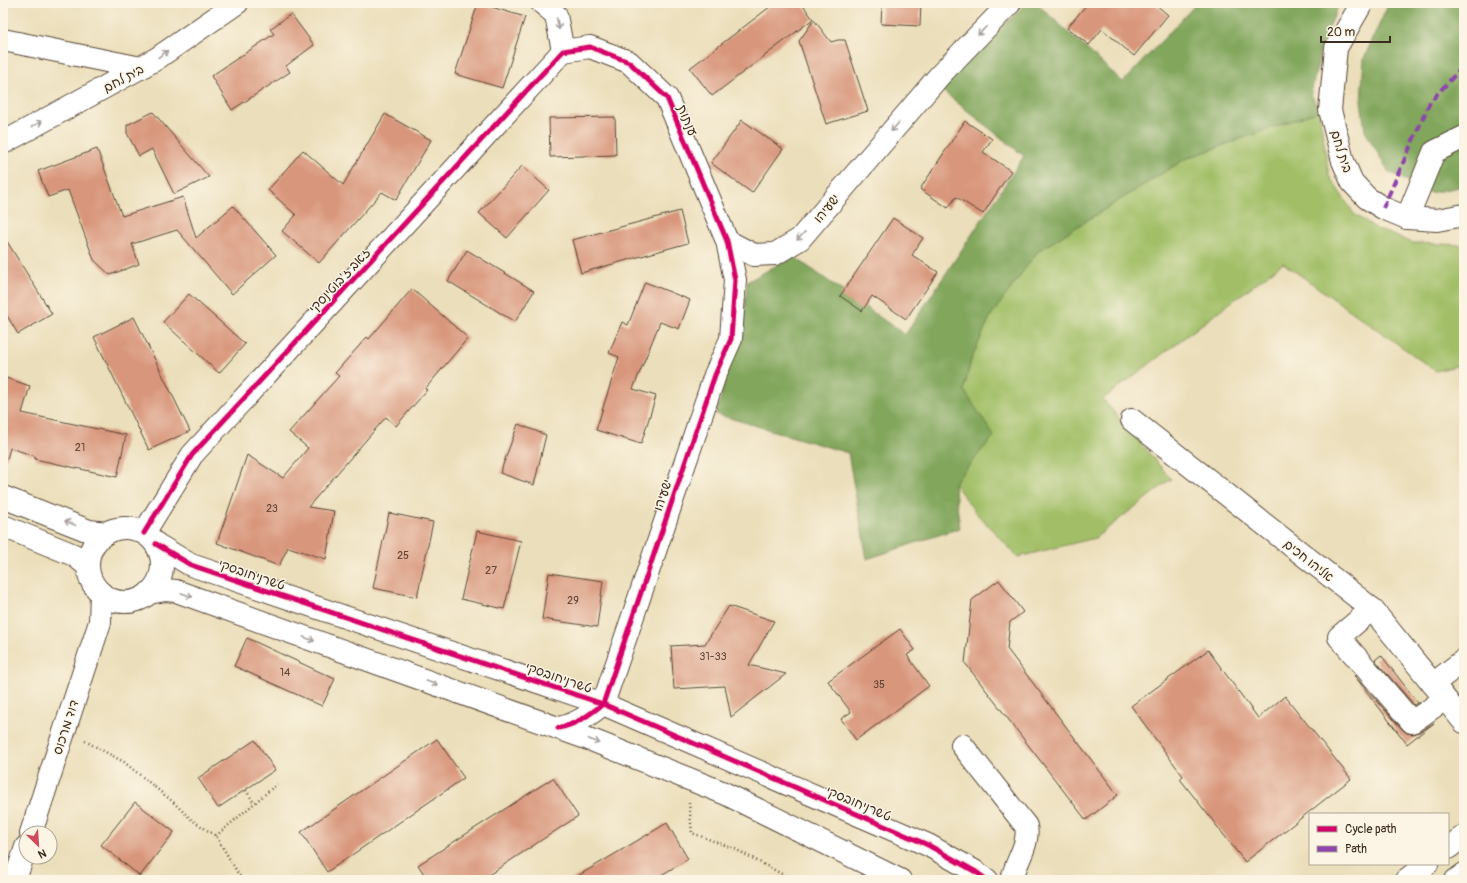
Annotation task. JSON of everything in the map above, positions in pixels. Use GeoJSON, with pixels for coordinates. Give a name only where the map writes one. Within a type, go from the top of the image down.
{"type":"FeatureCollection","features":[{"type":"Feature","properties":{"kind":"street","name":"בית לחם"},"geometry":{"type":"LineString","coordinates":[[3,143],[156,60],[237,3]]}},
{"type":"Feature","properties":{"kind":"street"},"geometry":{"type":"LineString","coordinates":[[542,3],[556,15],[563,51]]}},
{"type":"Feature","properties":{"kind":"street","name":"ישעיהו"},"geometry":{"type":"LineString","coordinates":[[727,241],[754,255],[775,254],[800,239],[940,74],[1010,3]]}},
{"type":"Feature","properties":{"kind":"street","name":"בית לחם"},"geometry":{"type":"LineString","coordinates":[[1362,3],[1336,48],[1330,110],[1343,161],[1352,182],[1367,198],[1383,208],[1407,218],[1437,220],[1464,215]]}},
{"type":"Feature","properties":{"kind":"street"},"geometry":{"type":"LineString","coordinates":[[3,40],[141,68]]}},
{"type":"Feature","properties":{"kind":"street","name":"ענתות"},"geometry":{"type":"LineString","coordinates":[[563,51],[590,47],[629,62],[667,98],[727,241]]}},
{"type":"Feature","properties":{"kind":"street","name":"זאב ז'בוטינסקי"},"geometry":{"type":"LineString","coordinates":[[150,538],[192,455],[563,51]]}},
{"type":"Feature","properties":{"kind":"street"},"geometry":{"type":"LineString","coordinates":[[1407,218],[1434,152],[1464,137]]}},
{"type":"Feature","properties":{"kind":"street","name":"ישעיהו"},"geometry":{"type":"LineString","coordinates":[[603,704],[715,375],[730,339],[735,280],[727,241]]}},
{"type":"Feature","properties":{"kind":"street","name":"אליהו חכים"},"geometry":{"type":"LineString","coordinates":[[1132,420],[1372,609],[1464,722]]}},
{"type":"Feature","properties":{"kind":"street"},"geometry":{"type":"LineString","coordinates":[[3,497],[89,532],[107,533]]}},
{"type":"Feature","properties":{"kind":"street"},"geometry":{"type":"LineString","coordinates":[[3,526],[74,555],[88,566]]}},
{"type":"Feature","properties":{"kind":"street"},"geometry":{"type":"LineString","coordinates":[[119,528],[132,528],[150,538],[161,554],[162,564],[161,575],[156,585],[149,593],[142,598],[125,602],[109,598],[101,593],[90,576],[88,566],[93,547],[99,539],[107,533],[119,528]]}},
{"type":"Feature","properties":{"kind":"street","name":"טשרניחובסקי"},"geometry":{"type":"LineString","coordinates":[[150,538],[191,565],[603,704],[928,844],[987,880]]}},
{"type":"Feature","properties":{"kind":"street"},"geometry":{"type":"LineString","coordinates":[[149,593],[165,590],[176,592],[594,740],[724,793],[900,880]]}},
{"type":"Feature","properties":{"kind":"street","name":"דוד מרכוס"},"geometry":{"type":"LineString","coordinates":[[34,825],[100,622],[101,593]]}},
{"type":"Feature","properties":{"kind":"street","name":"דוד מרכוס"},"geometry":{"type":"LineString","coordinates":[[100,622],[112,608],[125,602]]}},
{"type":"Feature","properties":{"kind":"street"},"geometry":{"type":"LineString","coordinates":[[1372,609],[1340,637],[1412,722],[1464,660]]}},
{"type":"Feature","properties":{"kind":"street"},"geometry":{"type":"LineString","coordinates":[[558,728],[569,726],[578,722],[603,704]]}},
{"type":"Feature","properties":{"kind":"street"},"geometry":{"type":"LineString","coordinates":[[962,745],[1026,826],[1026,839],[1014,869],[1012,880]]}},
{"type":"Feature","properties":{"kind":"street"},"geometry":{"type":"LineString","coordinates":[[1449,847],[1464,836]]}},
{"type":"Feature","properties":{"kind":"street"},"geometry":{"type":"LineString","coordinates":[[15,880],[20,865]]}},
{"type":"Feature","properties":{"kind":"street"},"geometry":{"type":"LineString","coordinates":[[1406,880],[1426,865]]}},
{"type":"Feature","properties":{"kind":"street"},"geometry":{"type":"LineString","coordinates":[[1456,880],[1464,874]]}},
{"type":"Feature","properties":{"kind":"path"},"geometry":{"type":"LineString","coordinates":[[64,730],[124,762],[172,801],[192,820],[216,836],[242,880]]}},
{"type":"Feature","properties":{"kind":"path"},"geometry":{"type":"LineString","coordinates":[[687,778],[692,833],[735,849],[792,880]]}},
{"type":"Feature","properties":{"kind":"path"},"geometry":{"type":"LineString","coordinates":[[216,836],[277,784]]}},
{"type":"Feature","properties":{"kind":"path"},"geometry":{"type":"LineString","coordinates":[[246,790],[254,804]]}},
{"type":"Feature","properties":{"kind":"green space"},"geometry":{"type":"Polygon","coordinates":[[[1027,3],[1036,3],[1123,82],[1197,3],[1220,3],[1224,6],[1226,3],[1340,3],[1322,43],[1311,94],[1319,111],[1185,159],[1038,251],[990,317],[971,360],[964,390],[994,436],[954,483],[960,528],[867,559],[848,453],[716,414],[745,307],[747,282],[793,256],[905,335],[1024,156],[939,88],[1027,3]]]}},
{"type":"Feature","properties":{"kind":"green space"},"geometry":{"type":"Polygon","coordinates":[[[1389,3],[1464,3],[1464,186],[1430,193],[1388,171],[1365,131],[1361,101],[1364,58],[1389,3]]]}},
{"type":"Feature","properties":{"kind":"green space"},"geometry":{"type":"Polygon","coordinates":[[[1319,111],[1329,176],[1354,214],[1377,229],[1413,243],[1464,245],[1464,364],[1436,371],[1283,263],[1103,399],[1171,479],[1095,538],[1018,557],[976,513],[954,483],[993,436],[963,390],[971,360],[990,317],[1038,251],[1185,159],[1319,111]]]}},
{"type":"Feature","properties":{"kind":"building"},"geometry":{"type":"Polygon","coordinates":[[[478,3],[525,17],[502,88],[455,74],[478,3]]]}},
{"type":"Feature","properties":{"kind":"building"},"geometry":{"type":"Polygon","coordinates":[[[775,3],[801,3],[813,19],[712,96],[690,68],[775,3]]]}},
{"type":"Feature","properties":{"kind":"building"},"geometry":{"type":"Polygon","coordinates":[[[882,3],[921,3],[920,26],[881,24],[882,3]]]}},
{"type":"Feature","properties":{"kind":"building"},"geometry":{"type":"Polygon","coordinates":[[[1088,3],[1154,3],[1168,15],[1134,56],[1102,29],[1089,45],[1067,28],[1088,3]]]}},
{"type":"Feature","properties":{"kind":"building"},"geometry":{"type":"Polygon","coordinates":[[[291,14],[314,45],[286,66],[290,72],[232,110],[211,76],[274,34],[270,29],[291,14]]]}},
{"type":"Feature","properties":{"kind":"building"},"geometry":{"type":"Polygon","coordinates":[[[814,20],[831,42],[845,40],[868,111],[826,124],[799,41],[814,20]]]}},
{"type":"Feature","properties":{"kind":"building"},"geometry":{"type":"Polygon","coordinates":[[[153,112],[209,177],[174,194],[152,149],[139,156],[127,133],[127,125],[153,112]]]}},
{"type":"Feature","properties":{"kind":"building"},"geometry":{"type":"Polygon","coordinates":[[[385,114],[431,140],[396,200],[382,192],[319,263],[282,231],[296,215],[268,190],[303,150],[343,185],[385,114]]]}},
{"type":"Feature","properties":{"kind":"building"},"geometry":{"type":"Polygon","coordinates":[[[615,117],[616,155],[550,157],[549,118],[615,117]]]}},
{"type":"Feature","properties":{"kind":"building"},"geometry":{"type":"Polygon","coordinates":[[[742,120],[783,149],[752,193],[711,163],[742,120]]]}},
{"type":"Feature","properties":{"kind":"building"},"geometry":{"type":"Polygon","coordinates":[[[965,121],[992,139],[983,152],[1011,171],[983,214],[956,197],[948,208],[920,189],[965,121]]]}},
{"type":"Feature","properties":{"kind":"building"},"geometry":{"type":"Polygon","coordinates":[[[97,149],[122,216],[183,197],[196,238],[233,206],[276,255],[232,294],[177,230],[132,244],[139,264],[110,275],[94,260],[68,190],[48,197],[38,171],[97,149]]]}},
{"type":"Feature","properties":{"kind":"building"},"geometry":{"type":"Polygon","coordinates":[[[522,166],[549,190],[507,238],[479,213],[522,166]]]}},
{"type":"Feature","properties":{"kind":"building"},"geometry":{"type":"Polygon","coordinates":[[[680,211],[688,243],[581,273],[572,240],[680,211]]]}},
{"type":"Feature","properties":{"kind":"building"},"geometry":{"type":"Polygon","coordinates":[[[893,218],[923,238],[912,255],[938,272],[906,319],[872,296],[862,311],[840,296],[893,218]]]}},
{"type":"Feature","properties":{"kind":"building"},"geometry":{"type":"Polygon","coordinates":[[[3,235],[52,314],[18,334],[3,309],[3,235]]]}},
{"type":"Feature","properties":{"kind":"building"},"geometry":{"type":"Polygon","coordinates":[[[467,250],[534,291],[515,322],[448,281],[467,250]]]}},
{"type":"Feature","properties":{"kind":"building"},"geometry":{"type":"Polygon","coordinates":[[[645,282],[690,300],[679,329],[660,322],[633,389],[656,396],[641,444],[596,430],[619,357],[609,353],[622,322],[628,325],[645,282]]]}},
{"type":"Feature","properties":{"kind":"building"},"geometry":{"type":"Polygon","coordinates":[[[412,289],[468,338],[396,426],[386,417],[308,507],[334,511],[326,559],[288,547],[279,566],[217,543],[247,455],[283,478],[308,448],[289,432],[339,376],[335,373],[367,337],[369,339],[412,289]]]}},
{"type":"Feature","properties":{"kind":"building"},"geometry":{"type":"Polygon","coordinates":[[[189,294],[245,344],[219,373],[163,322],[189,294]]]}},
{"type":"Feature","properties":{"kind":"building"},"geometry":{"type":"Polygon","coordinates":[[[134,317],[190,431],[149,450],[94,337],[134,317]]]}},
{"type":"Feature","properties":{"kind":"building"},"geometry":{"type":"Polygon","coordinates":[[[3,377],[30,386],[22,413],[126,435],[117,477],[35,459],[35,456],[10,448],[7,459],[3,459],[3,377]]]}},
{"type":"Feature","properties":{"kind":"building"},"geometry":{"type":"Polygon","coordinates":[[[518,424],[546,435],[534,485],[500,473],[518,424]]]}},
{"type":"Feature","properties":{"kind":"building"},"geometry":{"type":"Polygon","coordinates":[[[389,513],[433,522],[417,597],[373,588],[389,513]]]}},
{"type":"Feature","properties":{"kind":"building"},"geometry":{"type":"Polygon","coordinates":[[[477,531],[521,541],[504,609],[461,599],[477,531]]]}},
{"type":"Feature","properties":{"kind":"building"},"geometry":{"type":"Polygon","coordinates":[[[549,573],[603,581],[597,627],[542,619],[549,573]]]}},
{"type":"Feature","properties":{"kind":"building"},"geometry":{"type":"Polygon","coordinates":[[[999,580],[1023,612],[1010,622],[1007,649],[1118,795],[1086,820],[965,663],[972,600],[999,580]]]}},
{"type":"Feature","properties":{"kind":"building"},"geometry":{"type":"Polygon","coordinates":[[[729,606],[774,621],[749,665],[786,674],[731,717],[725,686],[674,689],[671,646],[705,644],[729,606]]]}},
{"type":"Feature","properties":{"kind":"building"},"geometry":{"type":"Polygon","coordinates":[[[900,629],[915,650],[907,655],[929,686],[856,740],[841,719],[851,712],[828,681],[900,629]]]}},
{"type":"Feature","properties":{"kind":"building"},"geometry":{"type":"Polygon","coordinates":[[[247,638],[335,679],[322,706],[234,666],[247,638]]]}},
{"type":"Feature","properties":{"kind":"building"},"geometry":{"type":"Polygon","coordinates":[[[1208,650],[1258,718],[1285,696],[1351,779],[1245,862],[1180,779],[1183,776],[1131,706],[1208,650]]]}},
{"type":"Feature","properties":{"kind":"building"},"geometry":{"type":"Polygon","coordinates":[[[1381,655],[1418,703],[1414,705],[1375,660],[1381,655]]]}},
{"type":"Feature","properties":{"kind":"building"},"geometry":{"type":"Polygon","coordinates":[[[1354,675],[1407,733],[1413,734],[1419,732],[1434,723],[1407,744],[1354,675]]]}},
{"type":"Feature","properties":{"kind":"building"},"geometry":{"type":"Polygon","coordinates":[[[437,739],[464,778],[327,872],[301,832],[437,739]]]}},
{"type":"Feature","properties":{"kind":"building"},"geometry":{"type":"Polygon","coordinates":[[[255,740],[275,770],[218,808],[198,778],[255,740]]]}},
{"type":"Feature","properties":{"kind":"building"},"geometry":{"type":"Polygon","coordinates":[[[553,778],[578,816],[481,880],[428,880],[418,865],[553,778]]]}},
{"type":"Feature","properties":{"kind":"building"},"geometry":{"type":"Polygon","coordinates":[[[135,802],[174,832],[140,876],[101,845],[135,802]]]}},
{"type":"Feature","properties":{"kind":"building"},"geometry":{"type":"Polygon","coordinates":[[[667,823],[688,859],[653,880],[571,880],[667,823]]]}},
{"type":"Feature","properties":{"kind":"marked path"},"geometry":{"type":"LineString","coordinates":[[1383,208],[1430,102],[1464,65]]}},
{"type":"Feature","properties":{"kind":"cycle path"},"geometry":{"type":"LineString","coordinates":[[144,533],[192,455],[563,51],[590,47],[629,62],[667,98],[727,241],[735,280],[731,339],[715,375],[603,704],[576,722],[565,727],[558,728]]}},
{"type":"Feature","properties":{"kind":"cycle path"},"geometry":{"type":"LineString","coordinates":[[156,544],[191,565],[603,704],[928,845],[976,872],[987,880]]}}]}
